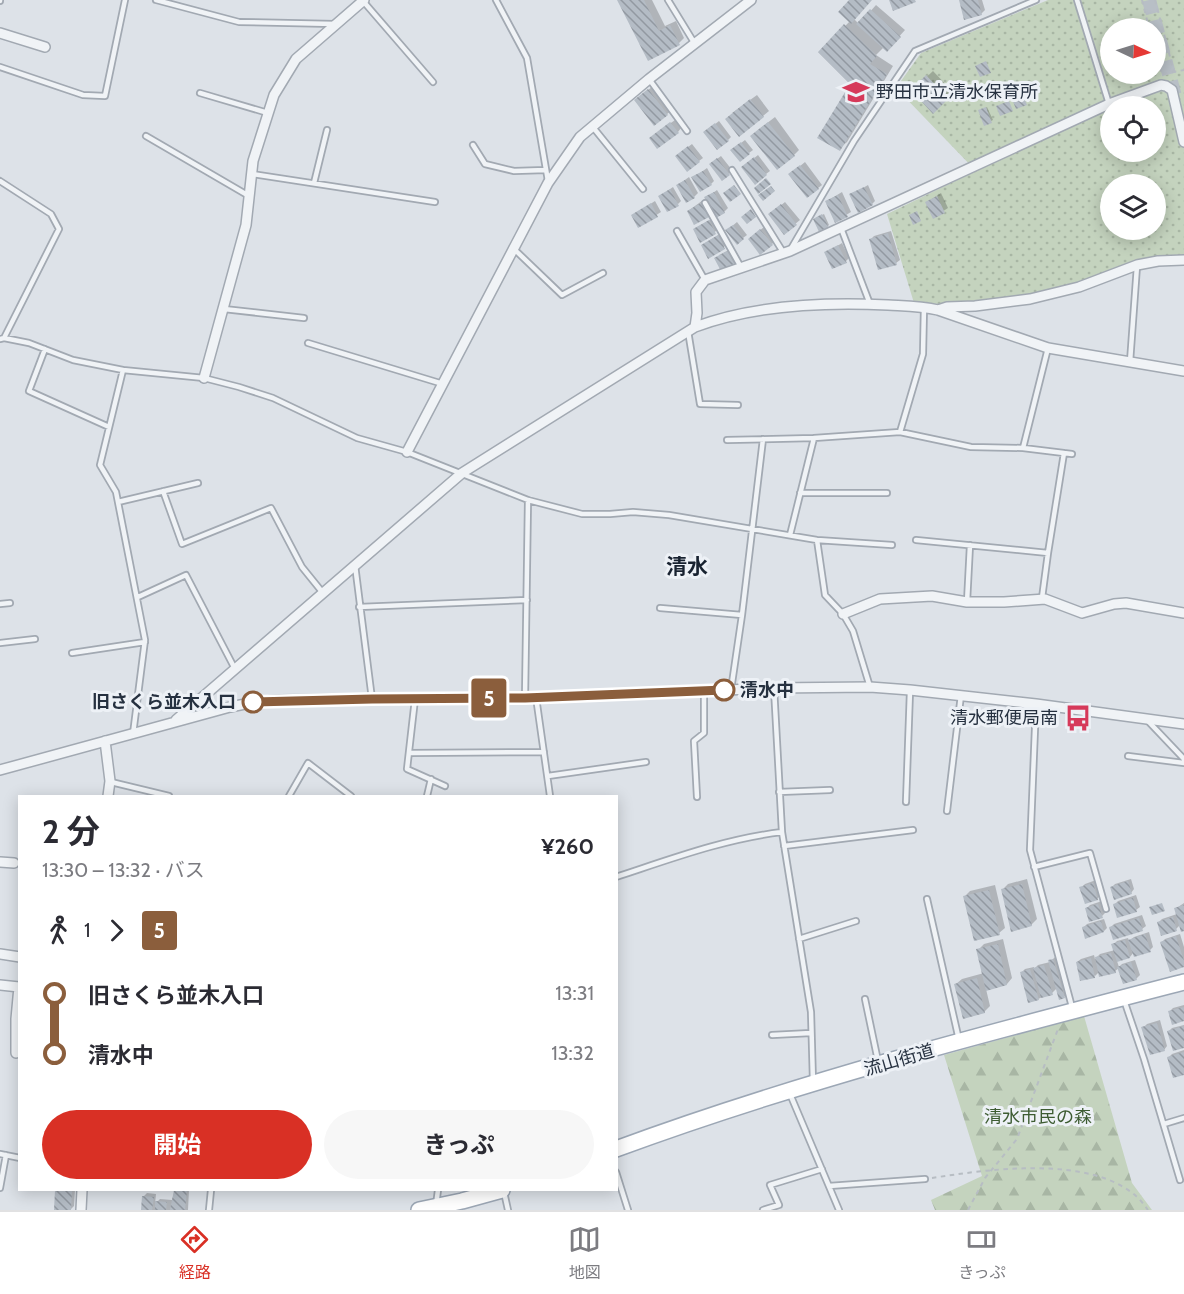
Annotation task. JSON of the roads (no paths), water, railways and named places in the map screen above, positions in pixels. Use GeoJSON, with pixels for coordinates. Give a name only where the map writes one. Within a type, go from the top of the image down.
{"type":"FeatureCollection","features":[{"type":"Feature","properties":{"kind":"main road","name":"流山街道"},"geometry":{"type":"LineString","coordinates":[[619,1146],[879,1065],[1184,982]]}},
{"type":"Feature","properties":{"kind":"main road"},"geometry":{"type":"LineString","coordinates":[[419,1210],[499,1191]]}},
{"type":"Feature","properties":{"kind":"street"},"geometry":{"type":"LineString","coordinates":[[204,378],[246,225],[253,161],[274,95],[296,60],[363,0]]}},
{"type":"Feature","properties":{"kind":"street"},"geometry":{"type":"LineString","coordinates":[[407,452],[548,183],[580,136],[649,79],[752,0]]}},
{"type":"Feature","properties":{"kind":"street"},"geometry":{"type":"LineString","coordinates":[[0,33],[45,47]]}},
{"type":"Feature","properties":{"kind":"street"},"geometry":{"type":"LineString","coordinates":[[1132,96],[1161,85],[1166,86],[1173,93],[1184,142]]}},
{"type":"Feature","properties":{"kind":"street"},"geometry":{"type":"LineString","coordinates":[[692,329],[696,292],[705,280],[787,253],[1100,109]]}},
{"type":"Feature","properties":{"kind":"street"},"geometry":{"type":"LineString","coordinates":[[938,310],[947,307],[1030,299],[1079,287],[1137,265],[1184,260]]}},
{"type":"Feature","properties":{"kind":"street"},"geometry":{"type":"LineString","coordinates":[[175,721],[462,473],[692,329],[711,321],[811,305],[870,304],[924,307],[1048,348],[1184,371]]}},
{"type":"Feature","properties":{"kind":"street"},"geometry":{"type":"LineString","coordinates":[[843,614],[880,599],[932,596],[967,602],[1042,599],[1082,613],[1126,603],[1184,613]]}},
{"type":"Feature","properties":{"kind":"street"},"geometry":{"type":"LineString","coordinates":[[0,770],[175,721],[256,702],[536,698],[774,688],[870,687],[961,695],[1184,724]]}},
{"type":"Feature","properties":{"kind":"street"},"geometry":{"type":"LineString","coordinates":[[105,741],[110,782],[108,795]]}},
{"type":"Feature","properties":{"kind":"street"},"geometry":{"type":"LineString","coordinates":[[0,861],[14,863]]}},
{"type":"Feature","properties":{"kind":"street"},"geometry":{"type":"LineString","coordinates":[[0,954],[18,957]]}},
{"type":"Feature","properties":{"kind":"street"},"geometry":{"type":"LineString","coordinates":[[0,985],[18,987]]}},
{"type":"Feature","properties":{"kind":"street"},"geometry":{"type":"LineString","coordinates":[[16,1053],[18,1019]]}},
{"type":"Feature","properties":{"kind":"street"},"geometry":{"type":"LineString","coordinates":[[81,1210],[82,1191]]}},
{"type":"Feature","properties":{"kind":"lane"},"geometry":{"type":"LineString","coordinates":[[0,67],[83,95],[105,96],[125,0]]}},
{"type":"Feature","properties":{"kind":"lane"},"geometry":{"type":"LineString","coordinates":[[156,0],[239,22],[335,24]]}},
{"type":"Feature","properties":{"kind":"lane"},"geometry":{"type":"LineString","coordinates":[[363,0],[433,82]]}},
{"type":"Feature","properties":{"kind":"lane"},"geometry":{"type":"LineString","coordinates":[[496,0],[527,58],[548,183]]}},
{"type":"Feature","properties":{"kind":"lane"},"geometry":{"type":"LineString","coordinates":[[668,0],[695,44]]}},
{"type":"Feature","properties":{"kind":"lane"},"geometry":{"type":"LineString","coordinates":[[732,170],[787,253],[854,141],[915,51],[1036,0]]}},
{"type":"Feature","properties":{"kind":"lane"},"geometry":{"type":"LineString","coordinates":[[1077,0],[1106,96]]}},
{"type":"Feature","properties":{"kind":"lane"},"geometry":{"type":"LineString","coordinates":[[649,79],[687,131]]}},
{"type":"Feature","properties":{"kind":"lane"},"geometry":{"type":"LineString","coordinates":[[200,93],[268,113]]}},
{"type":"Feature","properties":{"kind":"lane"},"geometry":{"type":"LineString","coordinates":[[592,126],[643,189]]}},
{"type":"Feature","properties":{"kind":"lane"},"geometry":{"type":"LineString","coordinates":[[315,183],[327,130]]}},
{"type":"Feature","properties":{"kind":"lane"},"geometry":{"type":"LineString","coordinates":[[146,136],[249,196]]}},
{"type":"Feature","properties":{"kind":"lane"},"geometry":{"type":"LineString","coordinates":[[473,145],[485,164],[514,171],[546,170]]}},
{"type":"Feature","properties":{"kind":"lane"},"geometry":{"type":"LineString","coordinates":[[252,174],[435,202]]}},
{"type":"Feature","properties":{"kind":"lane"},"geometry":{"type":"LineString","coordinates":[[0,181],[51,214],[59,229],[2,338],[29,343],[74,360],[123,370],[204,378],[273,398],[357,438],[407,452],[528,500],[582,514],[633,512],[669,515],[817,540],[892,545]]}},
{"type":"Feature","properties":{"kind":"lane"},"geometry":{"type":"LineString","coordinates":[[705,203],[742,269]]}},
{"type":"Feature","properties":{"kind":"lane"},"geometry":{"type":"LineString","coordinates":[[841,228],[870,304]]}},
{"type":"Feature","properties":{"kind":"lane"},"geometry":{"type":"LineString","coordinates":[[677,231],[705,280]]}},
{"type":"Feature","properties":{"kind":"lane"},"geometry":{"type":"LineString","coordinates":[[514,249],[562,295],[603,273]]}},
{"type":"Feature","properties":{"kind":"lane"},"geometry":{"type":"LineString","coordinates":[[1130,362],[1137,265]]}},
{"type":"Feature","properties":{"kind":"lane"},"geometry":{"type":"LineString","coordinates":[[900,432],[923,354],[924,307]]}},
{"type":"Feature","properties":{"kind":"lane"},"geometry":{"type":"LineString","coordinates":[[224,309],[304,318]]}},
{"type":"Feature","properties":{"kind":"lane"},"geometry":{"type":"LineString","coordinates":[[692,329],[700,404],[738,405]]}},
{"type":"Feature","properties":{"kind":"lane"},"geometry":{"type":"LineString","coordinates":[[308,343],[443,384]]}},
{"type":"Feature","properties":{"kind":"lane"},"geometry":{"type":"LineString","coordinates":[[1023,448],[1048,348]]}},
{"type":"Feature","properties":{"kind":"lane"},"geometry":{"type":"LineString","coordinates":[[45,349],[29,391],[109,427]]}},
{"type":"Feature","properties":{"kind":"lane"},"geometry":{"type":"LineString","coordinates":[[123,370],[100,465],[116,492],[145,642],[133,734]]}},
{"type":"Feature","properties":{"kind":"lane"},"geometry":{"type":"LineString","coordinates":[[728,440],[814,438],[900,432],[971,447],[1023,448],[1072,454]]}},
{"type":"Feature","properties":{"kind":"lane"},"geometry":{"type":"LineString","coordinates":[[790,535],[814,438]]}},
{"type":"Feature","properties":{"kind":"lane"},"geometry":{"type":"LineString","coordinates":[[731,690],[763,440]]}},
{"type":"Feature","properties":{"kind":"lane"},"geometry":{"type":"LineString","coordinates":[[1042,599],[1064,453]]}},
{"type":"Feature","properties":{"kind":"lane"},"geometry":{"type":"LineString","coordinates":[[118,502],[198,483]]}},
{"type":"Feature","properties":{"kind":"lane"},"geometry":{"type":"LineString","coordinates":[[163,491],[182,544],[272,508],[302,567],[324,593]]}},
{"type":"Feature","properties":{"kind":"lane"},"geometry":{"type":"LineString","coordinates":[[800,493],[887,494]]}},
{"type":"Feature","properties":{"kind":"lane"},"geometry":{"type":"LineString","coordinates":[[525,698],[528,500]]}},
{"type":"Feature","properties":{"kind":"lane"},"geometry":{"type":"LineString","coordinates":[[817,540],[825,595],[843,614],[853,631],[870,687]]}},
{"type":"Feature","properties":{"kind":"lane"},"geometry":{"type":"LineString","coordinates":[[916,540],[1048,553]]}},
{"type":"Feature","properties":{"kind":"lane"},"geometry":{"type":"LineString","coordinates":[[967,602],[970,545]]}},
{"type":"Feature","properties":{"kind":"lane"},"geometry":{"type":"LineString","coordinates":[[355,565],[372,699]]}},
{"type":"Feature","properties":{"kind":"lane"},"geometry":{"type":"LineString","coordinates":[[138,597],[186,575],[235,669]]}},
{"type":"Feature","properties":{"kind":"lane"},"geometry":{"type":"LineString","coordinates":[[359,608],[527,600]]}},
{"type":"Feature","properties":{"kind":"lane"},"geometry":{"type":"LineString","coordinates":[[0,604],[10,603]]}},
{"type":"Feature","properties":{"kind":"lane"},"geometry":{"type":"LineString","coordinates":[[660,608],[742,615]]}},
{"type":"Feature","properties":{"kind":"lane"},"geometry":{"type":"LineString","coordinates":[[0,643],[35,639]]}},
{"type":"Feature","properties":{"kind":"lane"},"geometry":{"type":"LineString","coordinates":[[72,653],[145,642]]}},
{"type":"Feature","properties":{"kind":"lane"},"geometry":{"type":"LineString","coordinates":[[774,688],[782,832],[811,1012],[813,1085]]}},
{"type":"Feature","properties":{"kind":"lane"},"geometry":{"type":"LineString","coordinates":[[906,802],[910,690]]}},
{"type":"Feature","properties":{"kind":"lane"},"geometry":{"type":"LineString","coordinates":[[697,797],[694,741],[704,734],[704,691]]}},
{"type":"Feature","properties":{"kind":"lane"},"geometry":{"type":"LineString","coordinates":[[948,812],[961,695]]}},
{"type":"Feature","properties":{"kind":"lane"},"geometry":{"type":"LineString","coordinates":[[536,698],[550,795]]}},
{"type":"Feature","properties":{"kind":"lane"},"geometry":{"type":"LineString","coordinates":[[415,699],[407,769],[445,786]]}},
{"type":"Feature","properties":{"kind":"lane"},"geometry":{"type":"LineString","coordinates":[[1036,704],[1030,850],[1069,1012]]}},
{"type":"Feature","properties":{"kind":"lane"},"geometry":{"type":"LineString","coordinates":[[1145,718],[1184,761]]}},
{"type":"Feature","properties":{"kind":"lane"},"geometry":{"type":"LineString","coordinates":[[409,753],[544,752]]}},
{"type":"Feature","properties":{"kind":"lane"},"geometry":{"type":"LineString","coordinates":[[1128,756],[1184,761]]}},
{"type":"Feature","properties":{"kind":"lane"},"geometry":{"type":"LineString","coordinates":[[548,776],[646,762]]}},
{"type":"Feature","properties":{"kind":"lane"},"geometry":{"type":"LineString","coordinates":[[290,795],[308,763],[350,795]]}},
{"type":"Feature","properties":{"kind":"lane"},"geometry":{"type":"LineString","coordinates":[[427,795],[431,779]]}},
{"type":"Feature","properties":{"kind":"lane"},"geometry":{"type":"LineString","coordinates":[[110,782],[165,795]]}},
{"type":"Feature","properties":{"kind":"lane"},"geometry":{"type":"LineString","coordinates":[[780,792],[830,790]]}},
{"type":"Feature","properties":{"kind":"lane"},"geometry":{"type":"LineString","coordinates":[[784,846],[913,830]]}},
{"type":"Feature","properties":{"kind":"lane"},"geometry":{"type":"LineString","coordinates":[[618,876],[718,843],[782,832]]}},
{"type":"Feature","properties":{"kind":"lane"},"geometry":{"type":"LineString","coordinates":[[1034,867],[1090,853],[1106,909]]}},
{"type":"Feature","properties":{"kind":"lane"},"geometry":{"type":"LineString","coordinates":[[927,899],[960,1042]]}},
{"type":"Feature","properties":{"kind":"lane"},"geometry":{"type":"LineString","coordinates":[[799,939],[856,921]]}},
{"type":"Feature","properties":{"kind":"lane"},"geometry":{"type":"LineString","coordinates":[[1123,997],[1180,1180]]}},
{"type":"Feature","properties":{"kind":"lane"},"geometry":{"type":"LineString","coordinates":[[864,999],[879,1065]]}},
{"type":"Feature","properties":{"kind":"lane"},"geometry":{"type":"LineString","coordinates":[[772,1035],[811,1033]]}},
{"type":"Feature","properties":{"kind":"lane"},"geometry":{"type":"LineString","coordinates":[[789,1092],[839,1210]]}},
{"type":"Feature","properties":{"kind":"lane"},"geometry":{"type":"LineString","coordinates":[[1164,1124],[1184,1119]]}},
{"type":"Feature","properties":{"kind":"lane"},"geometry":{"type":"LineString","coordinates":[[0,1154],[18,1158]]}},
{"type":"Feature","properties":{"kind":"lane"},"geometry":{"type":"LineString","coordinates":[[0,1188],[6,1155]]}},
{"type":"Feature","properties":{"kind":"lane"},"geometry":{"type":"LineString","coordinates":[[763,1210],[779,1205],[770,1185],[822,1169]]}},
{"type":"Feature","properties":{"kind":"lane"},"geometry":{"type":"LineString","coordinates":[[618,1178],[628,1210]]}},
{"type":"Feature","properties":{"kind":"lane"},"geometry":{"type":"LineString","coordinates":[[829,1186],[925,1179]]}},
{"type":"Feature","properties":{"kind":"lane"},"geometry":{"type":"LineString","coordinates":[[209,1210],[211,1191]]}},
{"type":"Feature","properties":{"kind":"lane"},"geometry":{"type":"LineString","coordinates":[[436,1207],[438,1191]]}},
{"type":"Feature","properties":{"kind":"lane"},"geometry":{"type":"LineString","coordinates":[[503,1191],[508,1210]]}},
{"type":"Feature","properties":{"kind":"tunnel"},"geometry":{"type":"LineString","coordinates":[[1149,0],[1176,100]]}},
{"type":"Feature","properties":{"kind":"place","name":"野田市立清水保育所"},"geometry":{"type":"Point","coordinates":[856,92]}},
{"type":"Feature","properties":{"kind":"place","name":"清水中"},"geometry":{"type":"Point","coordinates":[724,690]}},
{"type":"Feature","properties":{"kind":"place","name":"旧さくら並木入口"},"geometry":{"type":"Point","coordinates":[253,702]}},
{"type":"Feature","properties":{"kind":"place","name":"清水郵便局南"},"geometry":{"type":"Point","coordinates":[1078,718]}},
{"type":"Feature","properties":{"kind":"district","name":"清水"},"geometry":{"type":"Point","coordinates":[687,566]}},
{"type":"Feature","properties":{"kind":"park label","name":"清水市民の森"},"geometry":{"type":"Point","coordinates":[1038,1117]}}]}
